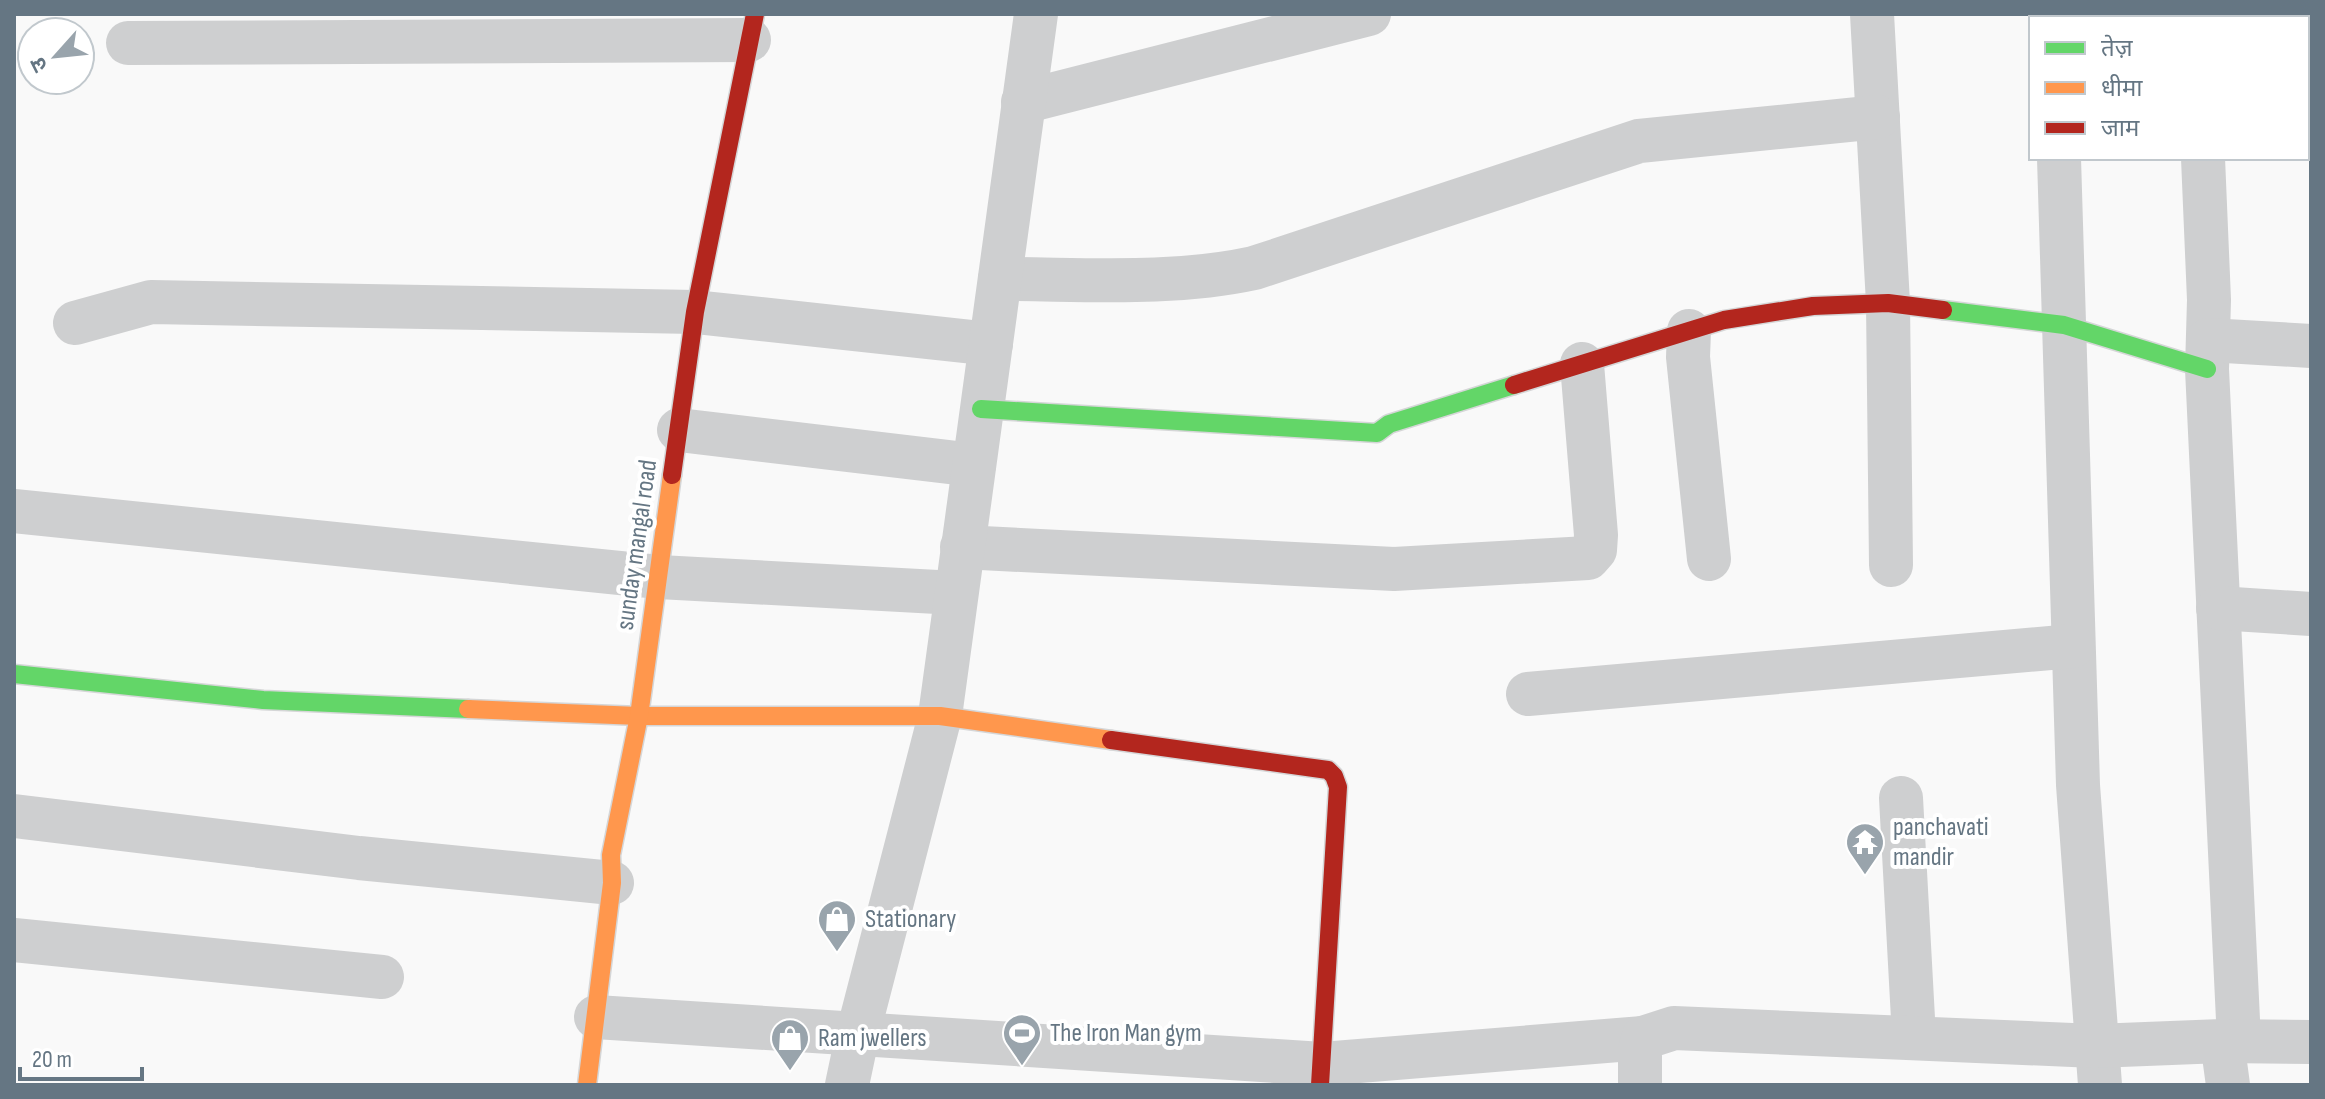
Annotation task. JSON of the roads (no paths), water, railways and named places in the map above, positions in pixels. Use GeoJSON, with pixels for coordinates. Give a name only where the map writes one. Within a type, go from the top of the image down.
{"type":"FeatureCollection","features":[{"type":"Feature","properties":{"kind":"street"},"geometry":{"type":"LineString","coordinates":[[847,1085],[940,716],[1036,14]]}},
{"type":"Feature","properties":{"kind":"street"},"geometry":{"type":"LineString","coordinates":[[1872,14],[1888,303],[1891,565]]}},
{"type":"Feature","properties":{"kind":"street"},"geometry":{"type":"LineString","coordinates":[[1023,102],[1229,32],[1356,16]]}},
{"type":"Feature","properties":{"kind":"street"},"geometry":{"type":"LineString","coordinates":[[128,43],[354,28],[752,27]]}},
{"type":"Feature","properties":{"kind":"street","name":"sunday mangal road"},"geometry":{"type":"LineString","coordinates":[[587,1085],[612,883],[611,855],[639,716],[695,312],[752,27]]}},
{"type":"Feature","properties":{"kind":"street"},"geometry":{"type":"LineString","coordinates":[[1000,279],[1169,279],[1223,275],[1254,268],[1639,141],[1878,117]]}},
{"type":"Feature","properties":{"kind":"street"},"geometry":{"type":"LineString","coordinates":[[2059,160],[2078,785],[2097,1065]]}},
{"type":"Feature","properties":{"kind":"street"},"geometry":{"type":"LineString","coordinates":[[2203,160],[2230,1041],[2228,1085]]}},
{"type":"Feature","properties":{"kind":"street"},"geometry":{"type":"LineString","coordinates":[[75,323],[151,302],[695,312],[991,344]]}},
{"type":"Feature","properties":{"kind":"street"},"geometry":{"type":"LineString","coordinates":[[981,409],[1377,433],[1389,424],[1724,320],[1813,306],[1888,303],[2064,325],[2208,354],[2311,346]]}},
{"type":"Feature","properties":{"kind":"street"},"geometry":{"type":"LineString","coordinates":[[1689,331],[1688,357],[1709,559]]}},
{"type":"Feature","properties":{"kind":"street"},"geometry":{"type":"LineString","coordinates":[[962,547],[1394,569],[1588,558],[1595,550],[1596,535],[1582,364]]}},
{"type":"Feature","properties":{"kind":"street"},"geometry":{"type":"LineString","coordinates":[[679,430],[974,465]]}},
{"type":"Feature","properties":{"kind":"street"},"geometry":{"type":"LineString","coordinates":[[14,511],[659,577],[956,593]]}},
{"type":"Feature","properties":{"kind":"street"},"geometry":{"type":"LineString","coordinates":[[2218,608],[2311,614]]}},
{"type":"Feature","properties":{"kind":"street"},"geometry":{"type":"LineString","coordinates":[[1528,694],[2073,646]]}},
{"type":"Feature","properties":{"kind":"street"},"geometry":{"type":"LineString","coordinates":[[14,674],[263,700],[639,716],[940,716],[1328,770],[1338,787],[1321,1075]]}},
{"type":"Feature","properties":{"kind":"street"},"geometry":{"type":"LineString","coordinates":[[1901,798],[1914,1037]]}},
{"type":"Feature","properties":{"kind":"street"},"geometry":{"type":"LineString","coordinates":[[14,816],[359,858],[612,883]]}},
{"type":"Feature","properties":{"kind":"street"},"geometry":{"type":"LineString","coordinates":[[14,940],[382,977]]}},
{"type":"Feature","properties":{"kind":"street"},"geometry":{"type":"LineString","coordinates":[[596,1017],[858,1033],[1321,1075],[1643,1038],[1658,1031],[1692,1027],[1914,1037],[2097,1065],[2230,1041],[2311,1042]]}},
{"type":"Feature","properties":{"kind":"street"},"geometry":{"type":"LineString","coordinates":[[1640,1085],[1643,1038]]}},
{"type":"Feature","properties":{"kind":"place","name":"panchavati mandir"},"geometry":{"type":"Point","coordinates":[1865,876]}},
{"type":"Feature","properties":{"kind":"place","name":"Stationary"},"geometry":{"type":"Point","coordinates":[837,953]}},
{"type":"Feature","properties":{"kind":"place","name":"The Iron Man gym"},"geometry":{"type":"Point","coordinates":[1022,1067]}},
{"type":"Feature","properties":{"kind":"place","name":"Ram jwellers"},"geometry":{"type":"Point","coordinates":[790,1072]}}]}
